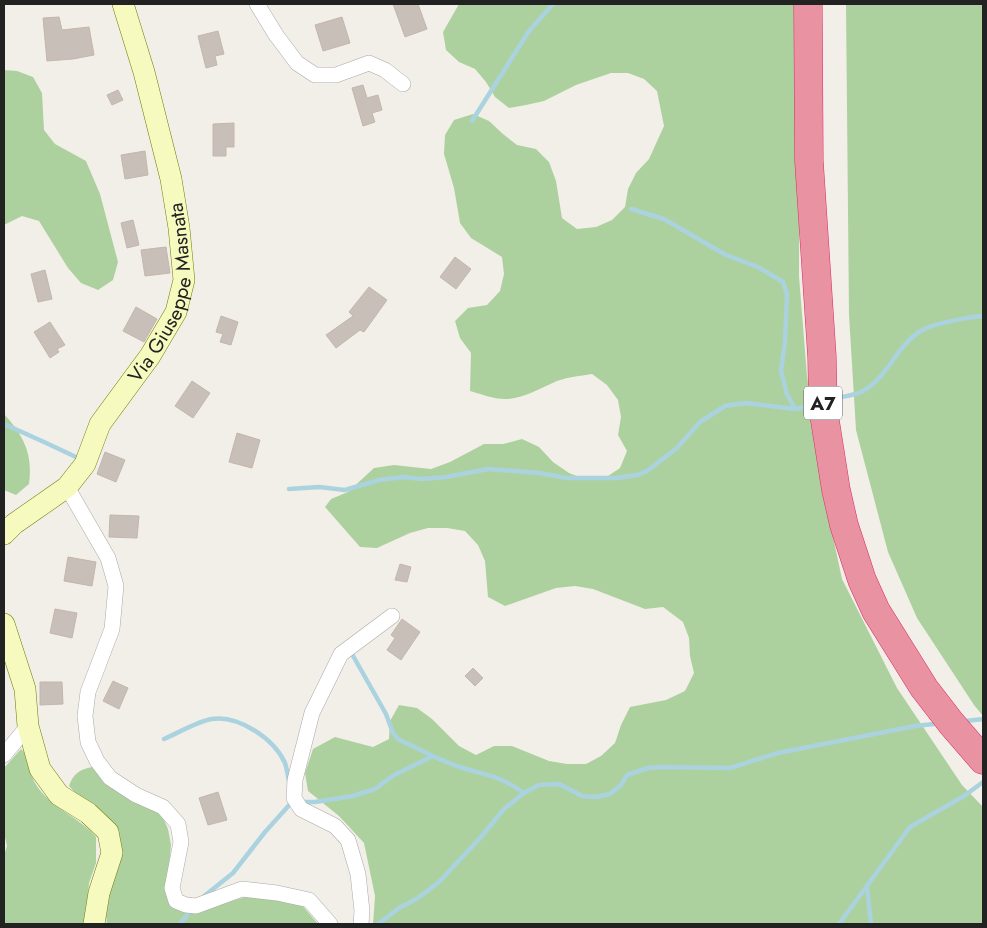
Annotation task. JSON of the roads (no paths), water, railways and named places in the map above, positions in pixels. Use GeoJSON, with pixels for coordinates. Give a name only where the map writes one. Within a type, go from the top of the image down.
{"type":"FeatureCollection","features":[{"type":"Feature","properties":{"kind":"highway","name":"A7"},"geometry":{"type":"LineString","coordinates":[[808,4],[809,161],[822,357],[823,408],[844,525],[862,580],[876,611],[924,688],[951,724],[983,760]]}},
{"type":"Feature","properties":{"kind":"street","name":"Via Giuseppe Masnata"},"geometry":{"type":"LineString","coordinates":[[4,534],[14,524],[67,487],[85,464],[100,424],[150,356],[176,312],[184,280],[179,228],[171,179],[147,81],[123,4]]}},
{"type":"Feature","properties":{"kind":"street"},"geometry":{"type":"LineString","coordinates":[[257,4],[276,36],[297,63],[314,75],[336,75],[369,63],[385,70],[403,84]]}},
{"type":"Feature","properties":{"kind":"street"},"geometry":{"type":"LineString","coordinates":[[67,487],[108,558],[116,586],[112,629],[88,692],[85,716],[88,742],[97,761],[110,778],[136,795],[162,807],[178,824],[181,842],[172,888],[176,901],[196,906],[242,889],[277,893],[309,900],[330,924]]}},
{"type":"Feature","properties":{"kind":"street"},"geometry":{"type":"LineString","coordinates":[[361,924],[362,910],[358,874],[348,840],[335,826],[301,809],[294,798],[295,780],[312,713],[341,654],[392,616]]}},
{"type":"Feature","properties":{"kind":"street"},"geometry":{"type":"LineString","coordinates":[[4,624],[25,689],[28,726],[40,769],[59,795],[88,813],[108,832],[112,853],[99,894],[94,924]]}},
{"type":"Feature","properties":{"kind":"street"},"geometry":{"type":"LineString","coordinates":[[4,755],[28,726]]}},
{"type":"Feature","properties":{"kind":"waterway"},"geometry":{"type":"LineString","coordinates":[[472,121],[529,31],[553,4]]}},
{"type":"Feature","properties":{"kind":"waterway"},"geometry":{"type":"LineString","coordinates":[[631,209],[664,219],[726,255],[758,267],[783,282],[787,294],[785,341],[781,371],[787,394],[795,409]]}},
{"type":"Feature","properties":{"kind":"waterway"},"geometry":{"type":"LineString","coordinates":[[837,398],[857,394],[872,385],[911,338],[924,329],[950,321],[983,316]]}},
{"type":"Feature","properties":{"kind":"waterway"},"geometry":{"type":"LineString","coordinates":[[289,489],[319,487],[345,490],[379,480],[403,477],[422,479],[446,477],[488,469],[539,473],[567,478],[616,478],[637,475],[647,471],[677,448],[700,422],[725,406],[746,403],[795,409],[808,406]]}},
{"type":"Feature","properties":{"kind":"waterway"},"geometry":{"type":"LineString","coordinates":[[4,424],[76,457]]}},
{"type":"Feature","properties":{"kind":"waterway"},"geometry":{"type":"LineString","coordinates":[[349,654],[352,654],[386,714],[393,733],[398,739],[446,762],[501,780],[524,793]]}},
{"type":"Feature","properties":{"kind":"waterway"},"geometry":{"type":"LineString","coordinates":[[164,739],[206,720],[222,719],[233,721],[254,730],[273,745],[285,763],[289,782]]}},
{"type":"Feature","properties":{"kind":"waterway"},"geometry":{"type":"LineString","coordinates":[[966,721],[983,719]]}},
{"type":"Feature","properties":{"kind":"waterway"},"geometry":{"type":"LineString","coordinates":[[378,924],[439,882],[504,809],[524,793],[539,785],[559,784],[582,796],[597,797],[610,794],[621,785],[627,775],[648,768],[730,768],[778,753],[915,726],[934,724]]}},
{"type":"Feature","properties":{"kind":"waterway"},"geometry":{"type":"LineString","coordinates":[[203,897],[233,873],[265,832],[292,802],[315,802],[353,796],[375,789],[394,775],[433,756]]}},
{"type":"Feature","properties":{"kind":"waterway"},"geometry":{"type":"LineString","coordinates":[[839,924],[910,827],[964,796],[983,782]]}},
{"type":"Feature","properties":{"kind":"waterway"},"geometry":{"type":"LineString","coordinates":[[867,886],[871,924]]}},
{"type":"Feature","properties":{"kind":"waterway"},"geometry":{"type":"LineString","coordinates":[[180,924],[191,910]]}}]}
